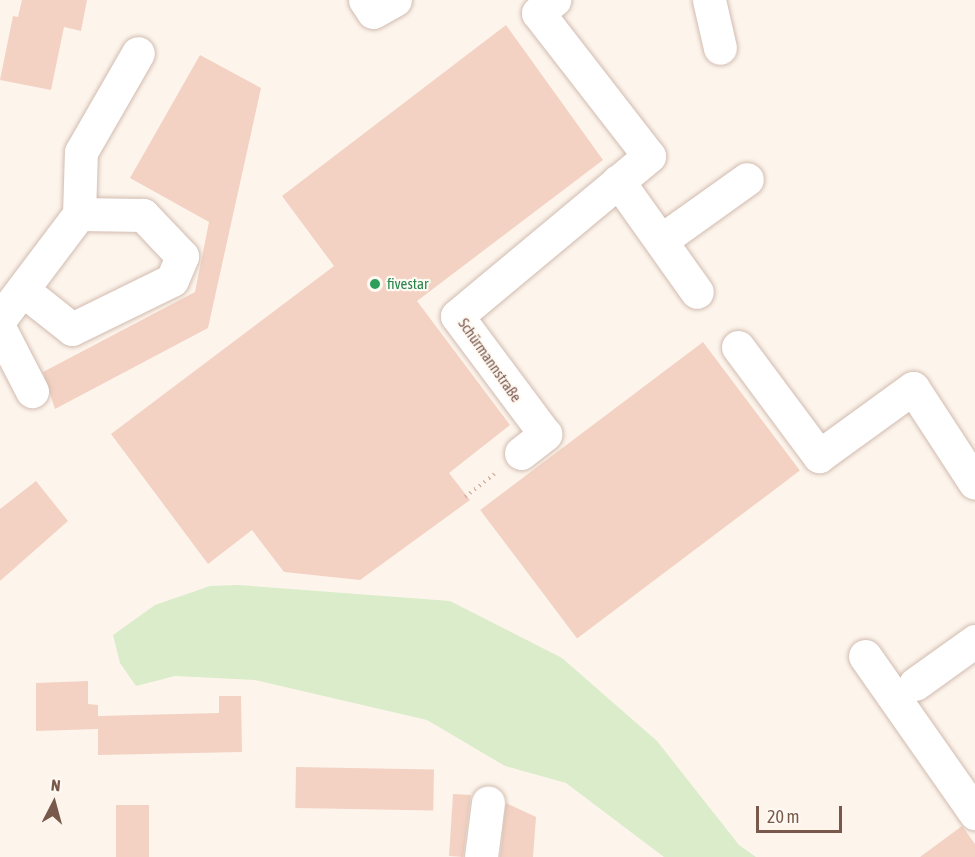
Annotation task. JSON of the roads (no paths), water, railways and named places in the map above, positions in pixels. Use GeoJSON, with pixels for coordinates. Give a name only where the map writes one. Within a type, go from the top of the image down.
{"type":"FeatureCollection","features":[{"type":"Feature","properties":{"kind":"lane"},"geometry":{"type":"LineString","coordinates":[[365,0],[373,12],[395,0]]}},
{"type":"Feature","properties":{"kind":"lane"},"geometry":{"type":"LineString","coordinates":[[709,0],[720,48]]}},
{"type":"Feature","properties":{"kind":"lane"},"geometry":{"type":"LineString","coordinates":[[546,6],[649,156],[618,181],[663,239],[697,292]]}},
{"type":"Feature","properties":{"kind":"lane"},"geometry":{"type":"LineString","coordinates":[[0,319],[24,291],[79,214],[81,152],[138,53]]}},
{"type":"Feature","properties":{"kind":"lane"},"geometry":{"type":"LineString","coordinates":[[663,239],[747,179]]}},
{"type":"Feature","properties":{"kind":"lane","name":"Schürmannstraße"},"geometry":{"type":"LineString","coordinates":[[521,453],[545,434],[457,316],[618,181]]}},
{"type":"Feature","properties":{"kind":"lane"},"geometry":{"type":"LineString","coordinates":[[24,291],[72,329],[172,280],[182,256],[143,215],[79,214]]}},
{"type":"Feature","properties":{"kind":"lane"},"geometry":{"type":"LineString","coordinates":[[0,329],[32,391]]}},
{"type":"Feature","properties":{"kind":"lane"},"geometry":{"type":"LineString","coordinates":[[738,347],[819,456],[913,388],[975,483]]}},
{"type":"Feature","properties":{"kind":"lane"},"geometry":{"type":"LineString","coordinates":[[915,684],[975,641]]}},
{"type":"Feature","properties":{"kind":"lane"},"geometry":{"type":"LineString","coordinates":[[865,656],[975,813]]}},
{"type":"Feature","properties":{"kind":"lane"},"geometry":{"type":"LineString","coordinates":[[481,857],[488,802]]}},
{"type":"Feature","properties":{"kind":"place","name":"fivestar"},"geometry":{"type":"Point","coordinates":[375,284]}}]}
